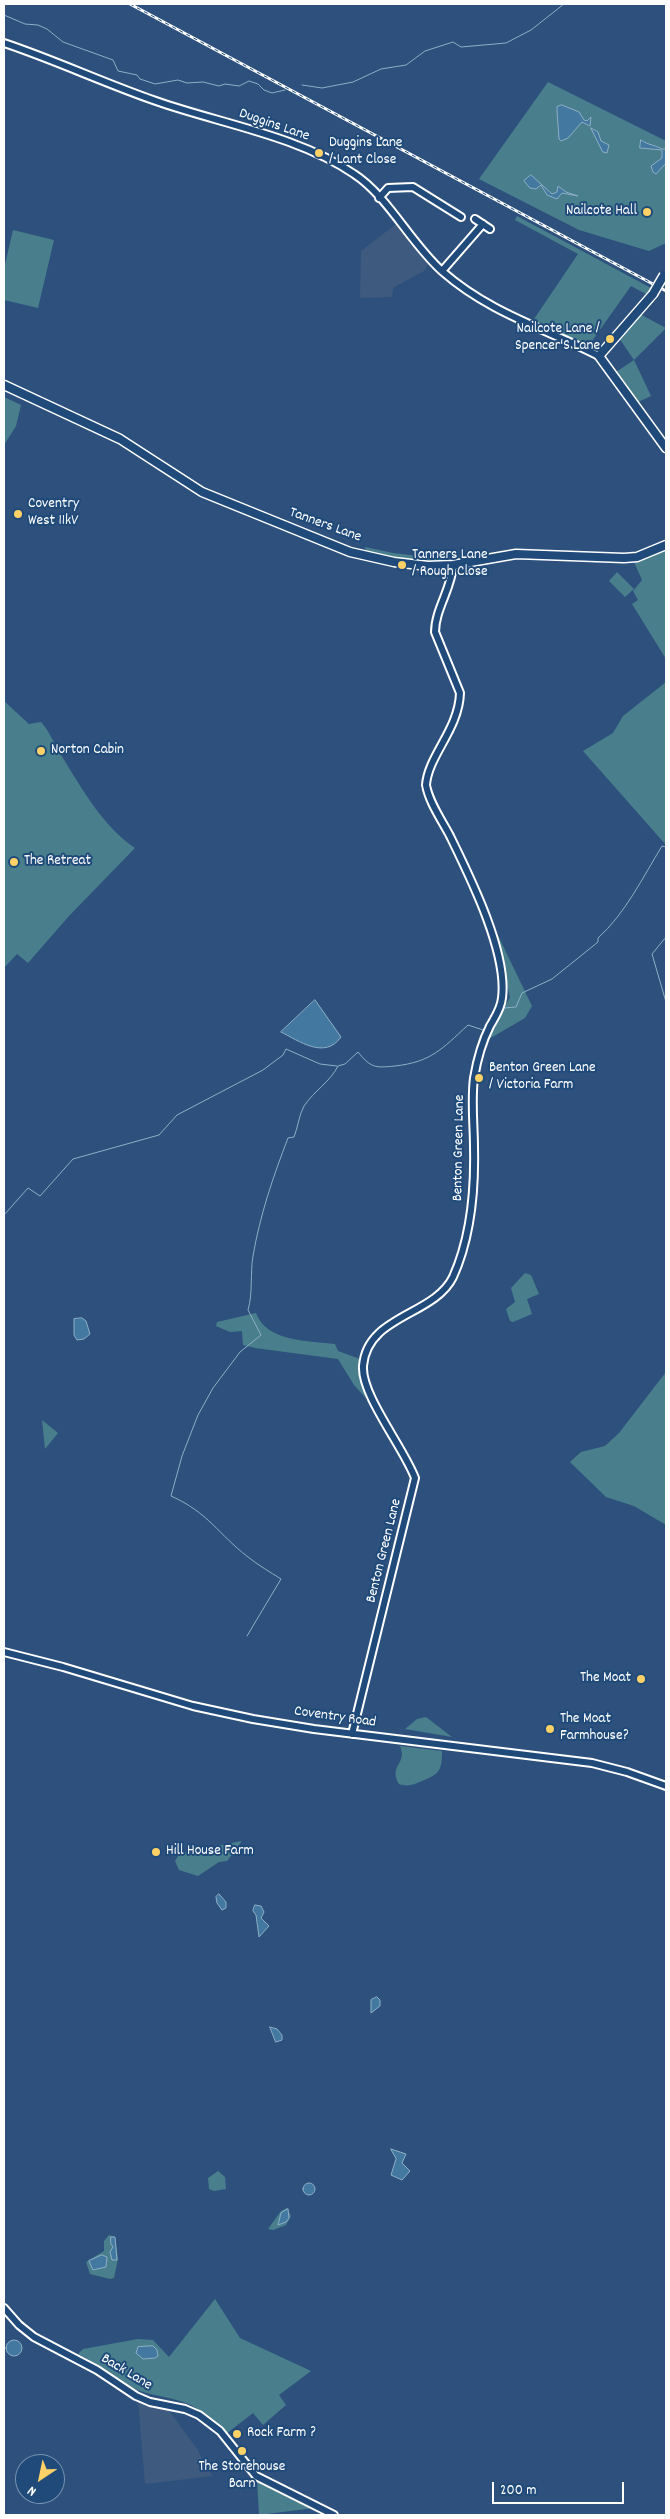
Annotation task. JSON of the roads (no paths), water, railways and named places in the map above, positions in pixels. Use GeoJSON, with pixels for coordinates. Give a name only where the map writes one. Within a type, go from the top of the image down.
{"type":"FeatureCollection","features":[{"type":"Feature","properties":{"kind":"main road"},"geometry":{"type":"LineString","coordinates":[[665,273],[653,294],[599,356],[666,448]]}},
{"type":"Feature","properties":{"kind":"main road","name":"Tanners Lane"},"geometry":{"type":"LineString","coordinates":[[4,385],[120,439],[202,492],[354,553],[400,563],[428,566],[453,565],[516,554],[637,557],[666,545]]}},
{"type":"Feature","properties":{"kind":"street","name":"Duggins Lane"},"geometry":{"type":"LineString","coordinates":[[4,43],[156,101],[278,139],[355,174],[378,198],[412,240],[442,271],[474,297],[513,318],[599,356]]}},
{"type":"Feature","properties":{"kind":"street"},"geometry":{"type":"LineString","coordinates":[[378,198],[388,188],[413,188],[457,217]]}},
{"type":"Feature","properties":{"kind":"street"},"geometry":{"type":"LineString","coordinates":[[475,219],[490,229]]}},
{"type":"Feature","properties":{"kind":"street"},"geometry":{"type":"LineString","coordinates":[[442,271],[483,224]]}},
{"type":"Feature","properties":{"kind":"street","name":"Benton Green Lane"},"geometry":{"type":"LineString","coordinates":[[352,1734],[415,1478],[367,1388],[363,1365],[370,1345],[382,1331],[398,1318],[437,1297],[447,1286],[458,1264],[465,1241],[473,1194],[474,1078],[482,1045],[500,1009],[503,997],[498,958],[491,930],[426,785],[429,770],[452,728],[460,701],[460,693],[435,632],[435,622],[452,574],[453,565]]}},
{"type":"Feature","properties":{"kind":"street","name":"Coventry Road"},"geometry":{"type":"LineString","coordinates":[[4,1652],[64,1667],[192,1706],[279,1723],[352,1734],[592,1763],[627,1772],[666,1786]]}},
{"type":"Feature","properties":{"kind":"street","name":"Back Lane"},"geometry":{"type":"LineString","coordinates":[[4,2308],[15,2321],[34,2337],[97,2370],[136,2396],[150,2402],[185,2409],[199,2415],[220,2431],[256,2476],[334,2515]]}},
{"type":"Feature","properties":{"kind":"waterway"},"geometry":{"type":"LineString","coordinates":[[302,85],[322,88],[353,82],[381,69],[406,65],[425,51],[453,42],[461,47],[506,43],[531,30],[564,4]]}},
{"type":"Feature","properties":{"kind":"waterway"},"geometry":{"type":"LineString","coordinates":[[4,15],[25,24],[38,25],[47,29],[63,42],[113,60],[118,71],[137,75],[140,79],[155,84],[178,80],[187,83],[203,82],[219,86],[225,84],[239,86],[249,81],[258,84],[264,90],[272,93],[285,90]]}},
{"type":"Feature","properties":{"kind":"waterway"},"geometry":{"type":"LineString","coordinates":[[490,1034],[504,1008],[516,1007],[522,993],[552,979],[598,942],[598,938],[625,907],[662,846],[666,847]]}},
{"type":"Feature","properties":{"kind":"waterway"},"geometry":{"type":"LineString","coordinates":[[666,937],[652,954],[666,1002]]}},
{"type":"Feature","properties":{"kind":"waterway"},"geometry":{"type":"LineString","coordinates":[[247,1636],[281,1579],[248,1557],[195,1509],[171,1496],[182,1456],[198,1415],[213,1388],[240,1352],[261,1335],[248,1310],[253,1256],[259,1226],[288,1138],[294,1137],[302,1110],[308,1101],[331,1077],[338,1066],[345,1064],[358,1052],[366,1061],[378,1067],[407,1064],[427,1058],[435,1053],[468,1025],[483,1030]]}},
{"type":"Feature","properties":{"kind":"waterway"},"geometry":{"type":"LineString","coordinates":[[4,1215],[28,1188],[40,1196],[73,1159],[159,1135],[177,1115],[263,1070],[283,1055],[286,1049],[320,1064],[337,1066]]}},
{"type":"Feature","properties":{"kind":"railway"},"geometry":{"type":"LineString","coordinates":[[130,4],[666,291]]}},
{"type":"Feature","properties":{"kind":"place","name":"Duggins Lane / Lant Close"},"geometry":{"type":"Point","coordinates":[319,153]}},
{"type":"Feature","properties":{"kind":"place","name":"Nailcote Hall"},"geometry":{"type":"Point","coordinates":[647,212]}},
{"type":"Feature","properties":{"kind":"place","name":"Nailcote Lane / Spencer'S Lane"},"geometry":{"type":"Point","coordinates":[610,339]}},
{"type":"Feature","properties":{"kind":"place","name":"Coventry West 11kV"},"geometry":{"type":"Point","coordinates":[18,514]}},
{"type":"Feature","properties":{"kind":"place","name":"Tanners Lane / Rough Close"},"geometry":{"type":"Point","coordinates":[402,565]}},
{"type":"Feature","properties":{"kind":"place","name":"Norton Cabin"},"geometry":{"type":"Point","coordinates":[41,751]}},
{"type":"Feature","properties":{"kind":"place","name":"The Retreat"},"geometry":{"type":"Point","coordinates":[14,862]}},
{"type":"Feature","properties":{"kind":"place","name":"Benton Green Lane / Victoria Farm"},"geometry":{"type":"Point","coordinates":[479,1078]}},
{"type":"Feature","properties":{"kind":"place","name":"The Moat"},"geometry":{"type":"Point","coordinates":[641,1679]}},
{"type":"Feature","properties":{"kind":"place","name":"The Moat Farmhouse?"},"geometry":{"type":"Point","coordinates":[550,1729]}},
{"type":"Feature","properties":{"kind":"place","name":"Hill House Farm"},"geometry":{"type":"Point","coordinates":[156,1852]}},
{"type":"Feature","properties":{"kind":"place","name":"Rock Farm ?"},"geometry":{"type":"Point","coordinates":[237,2434]}},
{"type":"Feature","properties":{"kind":"place","name":"The Storehouse Barn"},"geometry":{"type":"Point","coordinates":[242,2451]}}]}
